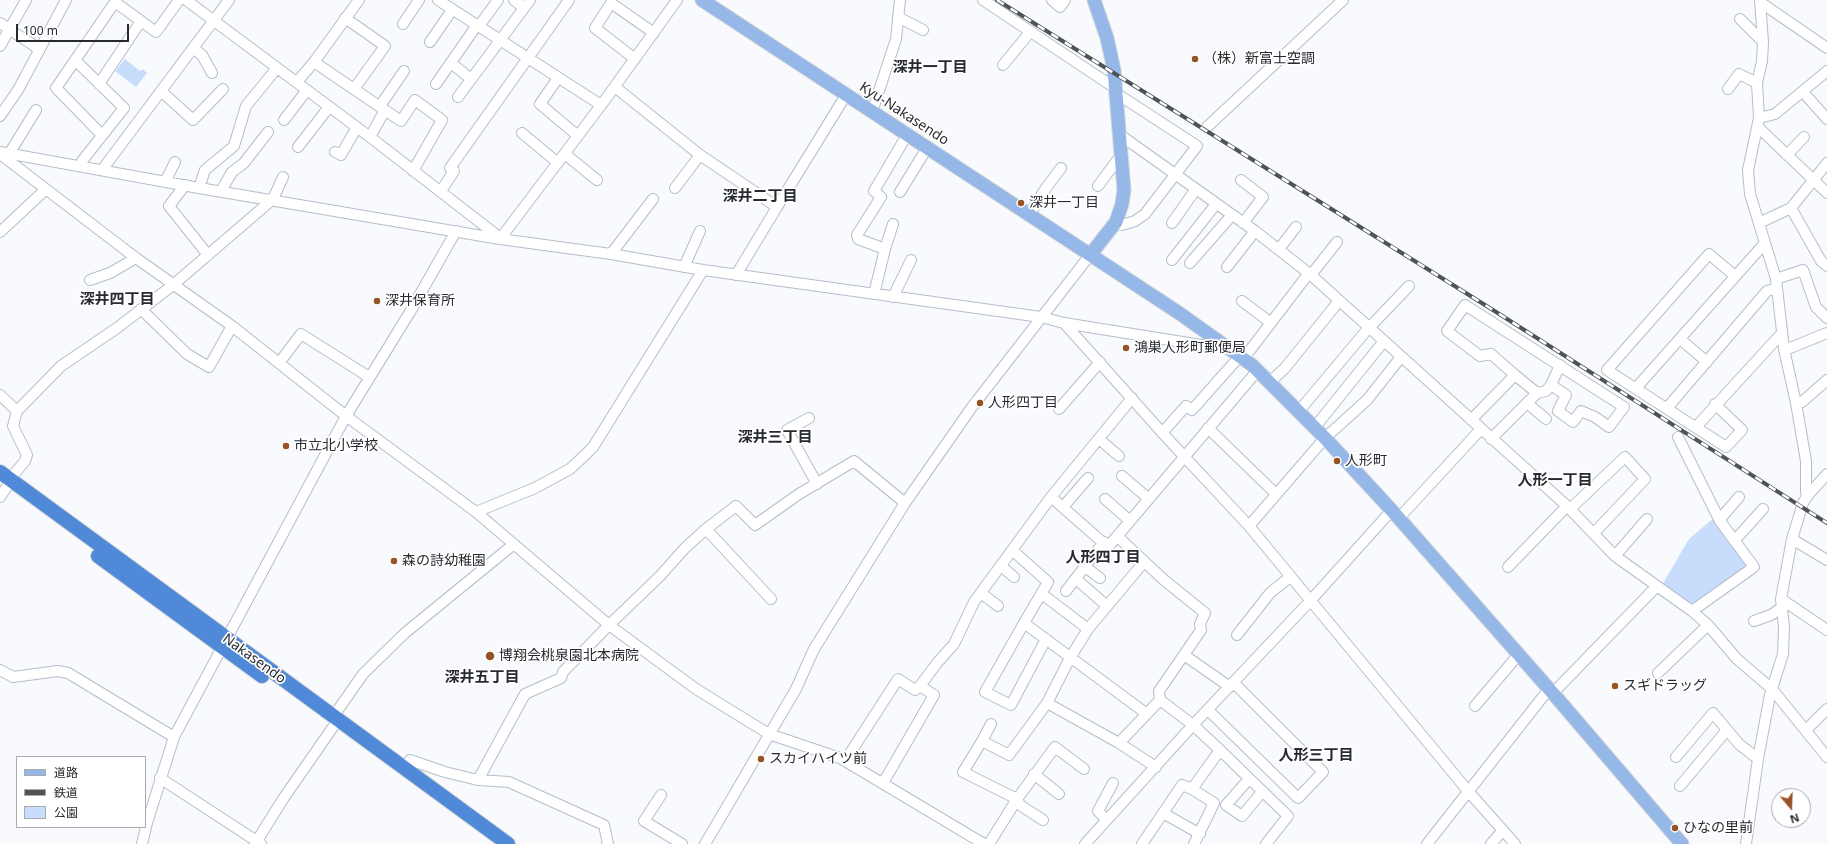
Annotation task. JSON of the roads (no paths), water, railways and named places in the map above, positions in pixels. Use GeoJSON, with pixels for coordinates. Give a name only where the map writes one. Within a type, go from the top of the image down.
{"type":"FeatureCollection","features":[{"type":"Feature","properties":{"kind":"highway","name":"Nakasendo"},"geometry":{"type":"LineString","coordinates":[[3,484],[333,722],[494,844]]}},
{"type":"Feature","properties":{"kind":"highway","name":"Nakasendo"},"geometry":{"type":"LineString","coordinates":[[333,722],[405,769],[508,844]]}},
{"type":"Feature","properties":{"kind":"main road","name":"Kyu-Nakasendo"},"geometry":{"type":"LineString","coordinates":[[702,0],[1090,254],[1242,357],[1258,370],[1315,427],[1395,514],[1519,654],[1682,844]]}},
{"type":"Feature","properties":{"kind":"main road"},"geometry":{"type":"LineString","coordinates":[[1090,254],[1116,222],[1122,204],[1124,190],[1114,70],[1107,38],[1094,0]]}},
{"type":"Feature","properties":{"kind":"street"},"geometry":{"type":"LineString","coordinates":[[0,46],[26,0]]}},
{"type":"Feature","properties":{"kind":"street"},"geometry":{"type":"LineString","coordinates":[[0,116],[18,90],[66,0]]}},
{"type":"Feature","properties":{"kind":"street"},"geometry":{"type":"LineString","coordinates":[[102,135],[56,88],[115,2],[156,32],[179,0]]}},
{"type":"Feature","properties":{"kind":"street"},"geometry":{"type":"LineString","coordinates":[[186,0],[214,19],[306,90],[357,127],[441,191],[500,239]]}},
{"type":"Feature","properties":{"kind":"street"},"geometry":{"type":"LineString","coordinates":[[102,170],[229,0]]}},
{"type":"Feature","properties":{"kind":"street"},"geometry":{"type":"LineString","coordinates":[[296,82],[314,62],[359,0]]}},
{"type":"Feature","properties":{"kind":"street"},"geometry":{"type":"LineString","coordinates":[[403,24],[419,0]]}},
{"type":"Feature","properties":{"kind":"street"},"geometry":{"type":"LineString","coordinates":[[438,0],[601,105]]}},
{"type":"Feature","properties":{"kind":"street"},"geometry":{"type":"LineString","coordinates":[[436,84],[498,0]]}},
{"type":"Feature","properties":{"kind":"street"},"geometry":{"type":"LineString","coordinates":[[458,97],[527,4],[514,0]]}},
{"type":"Feature","properties":{"kind":"street"},"geometry":{"type":"LineString","coordinates":[[441,191],[454,171],[450,168],[569,0]]}},
{"type":"Feature","properties":{"kind":"street"},"geometry":{"type":"LineString","coordinates":[[500,239],[615,87],[677,0]]}},
{"type":"Feature","properties":{"kind":"street"},"geometry":{"type":"LineString","coordinates":[[872,112],[896,39],[900,0]]}},
{"type":"Feature","properties":{"kind":"street"},"geometry":{"type":"LineString","coordinates":[[983,0],[1110,84],[1122,97],[1197,146],[1145,214],[1135,221],[1122,225],[1116,222]]}},
{"type":"Feature","properties":{"kind":"street"},"geometry":{"type":"LineString","coordinates":[[1052,0],[1060,6],[1065,0]]}},
{"type":"Feature","properties":{"kind":"street"},"geometry":{"type":"LineString","coordinates":[[1207,126],[1343,0]]}},
{"type":"Feature","properties":{"kind":"street"},"geometry":{"type":"LineString","coordinates":[[1760,1],[1763,42],[1762,61],[1757,83],[1759,122],[1748,170],[1750,194],[1777,284],[1784,349],[1796,403],[1806,461],[1806,492],[1808,495]]}},
{"type":"Feature","properties":{"kind":"street"},"geometry":{"type":"LineString","coordinates":[[1760,1],[1827,48]]}},
{"type":"Feature","properties":{"kind":"street"},"geometry":{"type":"LineString","coordinates":[[635,59],[595,28],[611,3],[654,32]]}},
{"type":"Feature","properties":{"kind":"street"},"geometry":{"type":"LineString","coordinates":[[430,42],[452,10]]}},
{"type":"Feature","properties":{"kind":"street"},"geometry":{"type":"LineString","coordinates":[[898,17],[923,30]]}},
{"type":"Feature","properties":{"kind":"street"},"geometry":{"type":"LineString","coordinates":[[345,18],[385,46],[354,89]]}},
{"type":"Feature","properties":{"kind":"street"},"geometry":{"type":"LineString","coordinates":[[1740,19],[1763,42]]}},
{"type":"Feature","properties":{"kind":"street"},"geometry":{"type":"LineString","coordinates":[[99,84],[141,21]]}},
{"type":"Feature","properties":{"kind":"street"},"geometry":{"type":"LineString","coordinates":[[0,23],[39,49]]}},
{"type":"Feature","properties":{"kind":"street"},"geometry":{"type":"LineString","coordinates":[[1003,65],[1031,31]]}},
{"type":"Feature","properties":{"kind":"street"},"geometry":{"type":"LineString","coordinates":[[193,48],[202,55],[212,73]]}},
{"type":"Feature","properties":{"kind":"street"},"geometry":{"type":"LineString","coordinates":[[75,60],[124,108],[82,161],[81,166]]}},
{"type":"Feature","properties":{"kind":"street"},"geometry":{"type":"LineString","coordinates":[[314,62],[401,121],[415,100],[442,120],[413,171]]}},
{"type":"Feature","properties":{"kind":"street"},"geometry":{"type":"LineString","coordinates":[[451,62],[471,79]]}},
{"type":"Feature","properties":{"kind":"street"},"geometry":{"type":"LineString","coordinates":[[199,188],[205,170],[234,146],[246,106],[277,68]]}},
{"type":"Feature","properties":{"kind":"street"},"geometry":{"type":"LineString","coordinates":[[370,137],[383,108],[404,71]]}},
{"type":"Feature","properties":{"kind":"street"},"geometry":{"type":"LineString","coordinates":[[1759,122],[1775,114],[1827,71]]}},
{"type":"Feature","properties":{"kind":"street"},"geometry":{"type":"LineString","coordinates":[[1728,89],[1739,74],[1757,83]]}},
{"type":"Feature","properties":{"kind":"street"},"geometry":{"type":"LineString","coordinates":[[558,78],[540,104],[578,136]]}},
{"type":"Feature","properties":{"kind":"street"},"geometry":{"type":"LineString","coordinates":[[615,87],[700,155],[777,207]]}},
{"type":"Feature","properties":{"kind":"street"},"geometry":{"type":"LineString","coordinates":[[161,91],[193,120],[223,89]]}},
{"type":"Feature","properties":{"kind":"street"},"geometry":{"type":"LineString","coordinates":[[284,120],[306,90]]}},
{"type":"Feature","properties":{"kind":"street"},"geometry":{"type":"LineString","coordinates":[[1803,92],[1827,119]]}},
{"type":"Feature","properties":{"kind":"street"},"geometry":{"type":"LineString","coordinates":[[736,275],[846,95]]}},
{"type":"Feature","properties":{"kind":"street"},"geometry":{"type":"LineString","coordinates":[[298,147],[329,106]]}},
{"type":"Feature","properties":{"kind":"street"},"geometry":{"type":"LineString","coordinates":[[3,153],[36,110]]}},
{"type":"Feature","properties":{"kind":"street"},"geometry":{"type":"LineString","coordinates":[[1759,122],[1787,155],[1827,193]]}},
{"type":"Feature","properties":{"kind":"street"},"geometry":{"type":"LineString","coordinates":[[335,152],[341,155],[357,127]]}},
{"type":"Feature","properties":{"kind":"street"},"geometry":{"type":"LineString","coordinates":[[220,191],[232,172],[244,163],[268,132]]}},
{"type":"Feature","properties":{"kind":"street"},"geometry":{"type":"LineString","coordinates":[[522,133],[558,163]]}},
{"type":"Feature","properties":{"kind":"street"},"geometry":{"type":"LineString","coordinates":[[885,249],[858,239],[857,235],[881,197],[874,191],[907,135]]}},
{"type":"Feature","properties":{"kind":"street"},"geometry":{"type":"LineString","coordinates":[[1120,137],[1123,137],[1176,174],[1255,231],[1310,274],[1569,508],[1615,556],[1692,611],[1708,625],[1737,659],[1772,689],[1827,757]]}},
{"type":"Feature","properties":{"kind":"street"},"geometry":{"type":"LineString","coordinates":[[1787,155],[1804,137]]}},
{"type":"Feature","properties":{"kind":"street"},"geometry":{"type":"LineString","coordinates":[[900,192],[927,148]]}},
{"type":"Feature","properties":{"kind":"street"},"geometry":{"type":"LineString","coordinates":[[3,153],[500,239],[611,254],[736,275],[1041,317],[1064,323],[1207,346],[1220,342]]}},
{"type":"Feature","properties":{"kind":"street"},"geometry":{"type":"LineString","coordinates":[[3,153],[45,190],[173,285],[232,326],[346,416],[476,512],[608,625],[696,689],[769,734],[845,761],[978,842]]}},
{"type":"Feature","properties":{"kind":"street"},"geometry":{"type":"LineString","coordinates":[[565,154],[596,180]]}},
{"type":"Feature","properties":{"kind":"street"},"geometry":{"type":"LineString","coordinates":[[675,188],[700,155]]}},
{"type":"Feature","properties":{"kind":"street"},"geometry":{"type":"LineString","coordinates":[[1098,186],[1118,159],[1122,159]]}},
{"type":"Feature","properties":{"kind":"street"},"geometry":{"type":"LineString","coordinates":[[165,182],[175,162]]}},
{"type":"Feature","properties":{"kind":"street"},"geometry":{"type":"LineString","coordinates":[[1759,223],[1791,208],[1827,163]]}},
{"type":"Feature","properties":{"kind":"street"},"geometry":{"type":"LineString","coordinates":[[1029,215],[1061,168]]}},
{"type":"Feature","properties":{"kind":"street"},"geometry":{"type":"LineString","coordinates":[[3,484],[25,462],[27,455],[13,426],[17,411],[61,366],[173,285],[273,199],[283,177]]}},
{"type":"Feature","properties":{"kind":"street"},"geometry":{"type":"LineString","coordinates":[[1241,180],[1264,197],[1243,223]]}},
{"type":"Feature","properties":{"kind":"street"},"geometry":{"type":"LineString","coordinates":[[186,185],[169,206],[208,255]]}},
{"type":"Feature","properties":{"kind":"street"},"geometry":{"type":"LineString","coordinates":[[1172,223],[1196,189]]}},
{"type":"Feature","properties":{"kind":"street"},"geometry":{"type":"LineString","coordinates":[[0,232],[45,190]]}},
{"type":"Feature","properties":{"kind":"street"},"geometry":{"type":"LineString","coordinates":[[611,254],[653,199]]}},
{"type":"Feature","properties":{"kind":"street"},"geometry":{"type":"LineString","coordinates":[[1172,260],[1216,204]]}},
{"type":"Feature","properties":{"kind":"street"},"geometry":{"type":"LineString","coordinates":[[1791,208],[1821,261],[1827,266]]}},
{"type":"Feature","properties":{"kind":"street"},"geometry":{"type":"LineString","coordinates":[[1190,263],[1232,215]]}},
{"type":"Feature","properties":{"kind":"street"},"geometry":{"type":"LineString","coordinates":[[874,294],[893,224]]}},
{"type":"Feature","properties":{"kind":"street"},"geometry":{"type":"LineString","coordinates":[[1279,249],[1296,227]]}},
{"type":"Feature","properties":{"kind":"street"},"geometry":{"type":"LineString","coordinates":[[142,844],[160,778],[174,737],[223,643],[346,416],[410,312],[456,231]]}},
{"type":"Feature","properties":{"kind":"street"},"geometry":{"type":"LineString","coordinates":[[684,267],[700,231]]}},
{"type":"Feature","properties":{"kind":"street"},"geometry":{"type":"LineString","coordinates":[[1227,267],[1255,231]]}},
{"type":"Feature","properties":{"kind":"street"},"geometry":{"type":"LineString","coordinates":[[1162,433],[1186,406],[1192,410],[1242,357],[1337,242]]}},
{"type":"Feature","properties":{"kind":"street"},"geometry":{"type":"LineString","coordinates":[[1636,388],[1764,243]]}},
{"type":"Feature","properties":{"kind":"street"},"geometry":{"type":"LineString","coordinates":[[705,844],[799,683],[814,649],[905,503],[943,447],[1090,254]]}},
{"type":"Feature","properties":{"kind":"street"},"geometry":{"type":"LineString","coordinates":[[1715,404],[1742,430],[1726,447],[1607,370],[1708,254],[1734,276]]}},
{"type":"Feature","properties":{"kind":"street"},"geometry":{"type":"LineString","coordinates":[[90,280],[110,273],[136,258]]}},
{"type":"Feature","properties":{"kind":"street"},"geometry":{"type":"LineString","coordinates":[[893,297],[911,260]]}},
{"type":"Feature","properties":{"kind":"street"},"geometry":{"type":"LineString","coordinates":[[476,512],[535,488],[570,469],[593,447],[703,270]]}},
{"type":"Feature","properties":{"kind":"street"},"geometry":{"type":"LineString","coordinates":[[1666,408],[1767,291],[1777,284],[1803,270],[1816,307],[1827,318]]}},
{"type":"Feature","properties":{"kind":"street"},"geometry":{"type":"LineString","coordinates":[[1299,411],[1409,286]]}},
{"type":"Feature","properties":{"kind":"street"},"geometry":{"type":"LineString","coordinates":[[1242,301],[1270,323]]}},
{"type":"Feature","properties":{"kind":"street"},"geometry":{"type":"LineString","coordinates":[[1270,382],[1285,368],[1339,301]]}},
{"type":"Feature","properties":{"kind":"street"},"geometry":{"type":"LineString","coordinates":[[1537,393],[1491,354],[1480,356],[1448,331],[1465,305],[1624,407],[1609,426],[1595,417],[1581,412],[1573,422],[1558,410],[1566,395],[1551,385]]}},
{"type":"Feature","properties":{"kind":"street"},"geometry":{"type":"LineString","coordinates":[[141,309],[187,354],[209,367],[232,326]]}},
{"type":"Feature","properties":{"kind":"street"},"geometry":{"type":"LineString","coordinates":[[1064,323],[1162,433],[1249,526],[1468,791],[1515,844]]}},
{"type":"Feature","properties":{"kind":"street"},"geometry":{"type":"LineString","coordinates":[[1696,427],[1715,404],[1782,333]]}},
{"type":"Feature","properties":{"kind":"street"},"geometry":{"type":"LineString","coordinates":[[1784,349],[1827,333]]}},
{"type":"Feature","properties":{"kind":"street"},"geometry":{"type":"LineString","coordinates":[[279,363],[300,334],[369,377]]}},
{"type":"Feature","properties":{"kind":"street"},"geometry":{"type":"LineString","coordinates":[[1680,339],[1707,362]]}},
{"type":"Feature","properties":{"kind":"street"},"geometry":{"type":"LineString","coordinates":[[1315,427],[1384,341]]}},
{"type":"Feature","properties":{"kind":"street"},"geometry":{"type":"LineString","coordinates":[[1249,526],[1325,438],[1367,400],[1401,357]]}},
{"type":"Feature","properties":{"kind":"street"},"geometry":{"type":"LineString","coordinates":[[1059,409],[1100,362]]}},
{"type":"Feature","properties":{"kind":"street"},"geometry":{"type":"LineString","coordinates":[[1491,439],[1537,393],[1546,390],[1551,385],[1560,365]]}},
{"type":"Feature","properties":{"kind":"street"},"geometry":{"type":"LineString","coordinates":[[1051,497],[1108,547],[1258,370]]}},
{"type":"Feature","properties":{"kind":"street"},"geometry":{"type":"LineString","coordinates":[[1471,420],[1515,375]]}},
{"type":"Feature","properties":{"kind":"street"},"geometry":{"type":"LineString","coordinates":[[1796,403],[1802,402],[1827,380]]}},
{"type":"Feature","properties":{"kind":"street"},"geometry":{"type":"LineString","coordinates":[[0,395],[17,411]]}},
{"type":"Feature","properties":{"kind":"street"},"geometry":{"type":"LineString","coordinates":[[845,761],[898,679],[915,690],[920,686],[937,663],[954,644],[974,602],[1000,566],[1051,497],[1132,398]]}},
{"type":"Feature","properties":{"kind":"street"},"geometry":{"type":"LineString","coordinates":[[1527,403],[1546,419]]}},
{"type":"Feature","properties":{"kind":"street"},"geometry":{"type":"LineString","coordinates":[[809,418],[788,430],[817,484]]}},
{"type":"Feature","properties":{"kind":"street"},"geometry":{"type":"LineString","coordinates":[[1208,428],[1276,494]]}},
{"type":"Feature","properties":{"kind":"street"},"geometry":{"type":"LineString","coordinates":[[1085,844],[1193,725],[1311,600],[1481,429]]}},
{"type":"Feature","properties":{"kind":"street"},"geometry":{"type":"LineString","coordinates":[[1678,437],[1720,519],[1754,567],[1692,611]]}},
{"type":"Feature","properties":{"kind":"street"},"geometry":{"type":"LineString","coordinates":[[1099,439],[1119,456]]}},
{"type":"Feature","properties":{"kind":"street"},"geometry":{"type":"LineString","coordinates":[[1508,567],[1569,508],[1625,458],[1645,479],[1594,533]]}},
{"type":"Feature","properties":{"kind":"street"},"geometry":{"type":"LineString","coordinates":[[478,780],[525,694],[561,678],[563,672],[608,625],[706,529],[736,506],[755,525],[854,461],[905,503]]}},
{"type":"Feature","properties":{"kind":"street"},"geometry":{"type":"LineString","coordinates":[[1122,476],[1149,499]]}},
{"type":"Feature","properties":{"kind":"street"},"geometry":{"type":"LineString","coordinates":[[1746,844],[1758,758],[1772,689],[1783,654],[1784,627],[1781,604],[1792,539],[1802,507],[1808,495],[1826,477]]}},
{"type":"Feature","properties":{"kind":"street"},"geometry":{"type":"LineString","coordinates":[[1063,507],[1088,478]]}},
{"type":"Feature","properties":{"kind":"street"},"geometry":{"type":"LineString","coordinates":[[1720,519],[1739,497]]}},
{"type":"Feature","properties":{"kind":"street"},"geometry":{"type":"LineString","coordinates":[[1105,500],[1130,521]]}},
{"type":"Feature","properties":{"kind":"street"},"geometry":{"type":"LineString","coordinates":[[1735,540],[1763,509]]}},
{"type":"Feature","properties":{"kind":"street"},"geometry":{"type":"LineString","coordinates":[[1615,556],[1647,519]]}},
{"type":"Feature","properties":{"kind":"street"},"geometry":{"type":"LineString","coordinates":[[706,529],[771,599]]}},
{"type":"Feature","properties":{"kind":"street"},"geometry":{"type":"LineString","coordinates":[[1117,536],[1164,580],[1204,613],[1200,624],[1201,630],[1159,691],[1160,700],[1193,725],[1288,816],[1266,844]]}},
{"type":"Feature","properties":{"kind":"street"},"geometry":{"type":"LineString","coordinates":[[1792,539],[1827,560]]}},
{"type":"Feature","properties":{"kind":"street"},"geometry":{"type":"LineString","coordinates":[[1066,591],[1104,542]]}},
{"type":"Feature","properties":{"kind":"street"},"geometry":{"type":"LineString","coordinates":[[160,778],[258,843],[283,799],[363,674],[405,632],[514,544]]}},
{"type":"Feature","properties":{"kind":"street"},"geometry":{"type":"LineString","coordinates":[[1012,550],[1048,582],[985,692],[1011,705],[1046,639]]}},
{"type":"Feature","properties":{"kind":"street"},"geometry":{"type":"LineString","coordinates":[[982,741],[1009,755],[1047,703],[1070,658],[1088,630],[1144,562]]}},
{"type":"Feature","properties":{"kind":"street"},"geometry":{"type":"LineString","coordinates":[[1000,566],[1014,577]]}},
{"type":"Feature","properties":{"kind":"street"},"geometry":{"type":"LineString","coordinates":[[1085,567],[1100,578]]}},
{"type":"Feature","properties":{"kind":"street"},"geometry":{"type":"LineString","coordinates":[[1237,635],[1270,593],[1290,577]]}},
{"type":"Feature","properties":{"kind":"street"},"geometry":{"type":"LineString","coordinates":[[1076,579],[1107,606]]}},
{"type":"Feature","properties":{"kind":"street"},"geometry":{"type":"LineString","coordinates":[[1427,844],[1468,791],[1551,691],[1657,586]]}},
{"type":"Feature","properties":{"kind":"street"},"geometry":{"type":"LineString","coordinates":[[981,593],[998,606]]}},
{"type":"Feature","properties":{"kind":"street"},"geometry":{"type":"LineString","coordinates":[[1042,594],[1088,630]]}},
{"type":"Feature","properties":{"kind":"street"},"geometry":{"type":"LineString","coordinates":[[1754,621],[1771,615],[1781,604]]}},
{"type":"Feature","properties":{"kind":"street"},"geometry":{"type":"LineString","coordinates":[[1781,604],[1827,630]]}},
{"type":"Feature","properties":{"kind":"street"},"geometry":{"type":"LineString","coordinates":[[1024,623],[1147,714]]}},
{"type":"Feature","properties":{"kind":"street"},"geometry":{"type":"LineString","coordinates":[[1658,673],[1708,625]]}},
{"type":"Feature","properties":{"kind":"street"},"geometry":{"type":"LineString","coordinates":[[1475,706],[1519,654]]}},
{"type":"Feature","properties":{"kind":"street"},"geometry":{"type":"LineString","coordinates":[[1184,655],[1232,685],[1323,772],[1298,798],[1208,710]]}},
{"type":"Feature","properties":{"kind":"street"},"geometry":{"type":"LineString","coordinates":[[0,670],[13,677],[58,671],[68,673],[174,737]]}},
{"type":"Feature","properties":{"kind":"street"},"geometry":{"type":"LineString","coordinates":[[883,783],[934,695],[920,686]]}},
{"type":"Feature","properties":{"kind":"street"},"geometry":{"type":"LineString","coordinates":[[1119,743],[1160,700]]}},
{"type":"Feature","properties":{"kind":"street"},"geometry":{"type":"LineString","coordinates":[[1047,703],[1119,743],[1156,767]]}},
{"type":"Feature","properties":{"kind":"street"},"geometry":{"type":"LineString","coordinates":[[1806,730],[1827,709]]}},
{"type":"Feature","properties":{"kind":"street"},"geometry":{"type":"LineString","coordinates":[[1676,757],[1713,713],[1739,744],[1758,758]]}},
{"type":"Feature","properties":{"kind":"street"},"geometry":{"type":"LineString","coordinates":[[991,724],[963,772],[1017,799],[1020,805],[1043,820]]}},
{"type":"Feature","properties":{"kind":"street"},"geometry":{"type":"LineString","coordinates":[[1680,786],[1727,730]]}},
{"type":"Feature","properties":{"kind":"street"},"geometry":{"type":"LineString","coordinates":[[989,844],[1034,774],[1055,747],[1084,768]]}},
{"type":"Feature","properties":{"kind":"street"},"geometry":{"type":"LineString","coordinates":[[1192,789],[1220,750]]}},
{"type":"Feature","properties":{"kind":"street"},"geometry":{"type":"LineString","coordinates":[[405,769],[410,760],[445,772],[478,780],[509,782],[604,825],[608,844]]}},
{"type":"Feature","properties":{"kind":"street"},"geometry":{"type":"LineString","coordinates":[[1034,774],[1059,794]]}},
{"type":"Feature","properties":{"kind":"street"},"geometry":{"type":"LineString","coordinates":[[1249,779],[1226,805],[1242,816],[1262,792]]}},
{"type":"Feature","properties":{"kind":"street"},"geometry":{"type":"LineString","coordinates":[[1107,820],[1098,811],[1113,783]]}},
{"type":"Feature","properties":{"kind":"street"},"geometry":{"type":"LineString","coordinates":[[1142,844],[1182,785],[1192,789],[1214,804],[1194,844]]}},
{"type":"Feature","properties":{"kind":"street"},"geometry":{"type":"LineString","coordinates":[[661,795],[644,821],[682,844]]}},
{"type":"Feature","properties":{"kind":"street"},"geometry":{"type":"LineString","coordinates":[[1163,813],[1200,834]]}},
{"type":"Feature","properties":{"kind":"street"},"geometry":{"type":"LineString","coordinates":[[1491,844],[1502,830]]}},
{"type":"Feature","properties":{"kind":"railway"},"geometry":{"type":"LineString","coordinates":[[997,0],[1493,310],[1827,523]]}},
{"type":"Feature","properties":{"kind":"place","name":"（株）新富士空調"},"geometry":{"type":"Point","coordinates":[1195,59]}},
{"type":"Feature","properties":{"kind":"place","name":"深井一丁目"},"geometry":{"type":"Point","coordinates":[1021,203]}},
{"type":"Feature","properties":{"kind":"place","name":"深井保育所"},"geometry":{"type":"Point","coordinates":[377,301]}},
{"type":"Feature","properties":{"kind":"place","name":"鴻巣人形町郵便局"},"geometry":{"type":"Point","coordinates":[1126,348]}},
{"type":"Feature","properties":{"kind":"place","name":"人形四丁目"},"geometry":{"type":"Point","coordinates":[980,403]}},
{"type":"Feature","properties":{"kind":"place","name":"市立北小学校"},"geometry":{"type":"Point","coordinates":[286,446]}},
{"type":"Feature","properties":{"kind":"place","name":"人形町"},"geometry":{"type":"Point","coordinates":[1337,461]}},
{"type":"Feature","properties":{"kind":"place","name":"森の詩幼稚園"},"geometry":{"type":"Point","coordinates":[394,561]}},
{"type":"Feature","properties":{"kind":"place","name":"博翔会桃泉園北本病院"},"geometry":{"type":"Point","coordinates":[490,656]}},
{"type":"Feature","properties":{"kind":"place","name":"スギドラッグ"},"geometry":{"type":"Point","coordinates":[1615,686]}},
{"type":"Feature","properties":{"kind":"place","name":"スカイハイツ前"},"geometry":{"type":"Point","coordinates":[761,759]}},
{"type":"Feature","properties":{"kind":"place","name":"ひなの里前"},"geometry":{"type":"Point","coordinates":[1675,828]}},
{"type":"Feature","properties":{"kind":"district","name":"深井一丁目"},"geometry":{"type":"Point","coordinates":[930,68]}},
{"type":"Feature","properties":{"kind":"district","name":"深井二丁目"},"geometry":{"type":"Point","coordinates":[760,197]}},
{"type":"Feature","properties":{"kind":"district","name":"深井四丁目"},"geometry":{"type":"Point","coordinates":[117,300]}},
{"type":"Feature","properties":{"kind":"district","name":"深井三丁目"},"geometry":{"type":"Point","coordinates":[775,438]}},
{"type":"Feature","properties":{"kind":"district","name":"人形一丁目"},"geometry":{"type":"Point","coordinates":[1555,481]}},
{"type":"Feature","properties":{"kind":"district","name":"人形四丁目"},"geometry":{"type":"Point","coordinates":[1103,558]}},
{"type":"Feature","properties":{"kind":"district","name":"深井五丁目"},"geometry":{"type":"Point","coordinates":[482,678]}},
{"type":"Feature","properties":{"kind":"district","name":"人形三丁目"},"geometry":{"type":"Point","coordinates":[1316,756]}}]}
